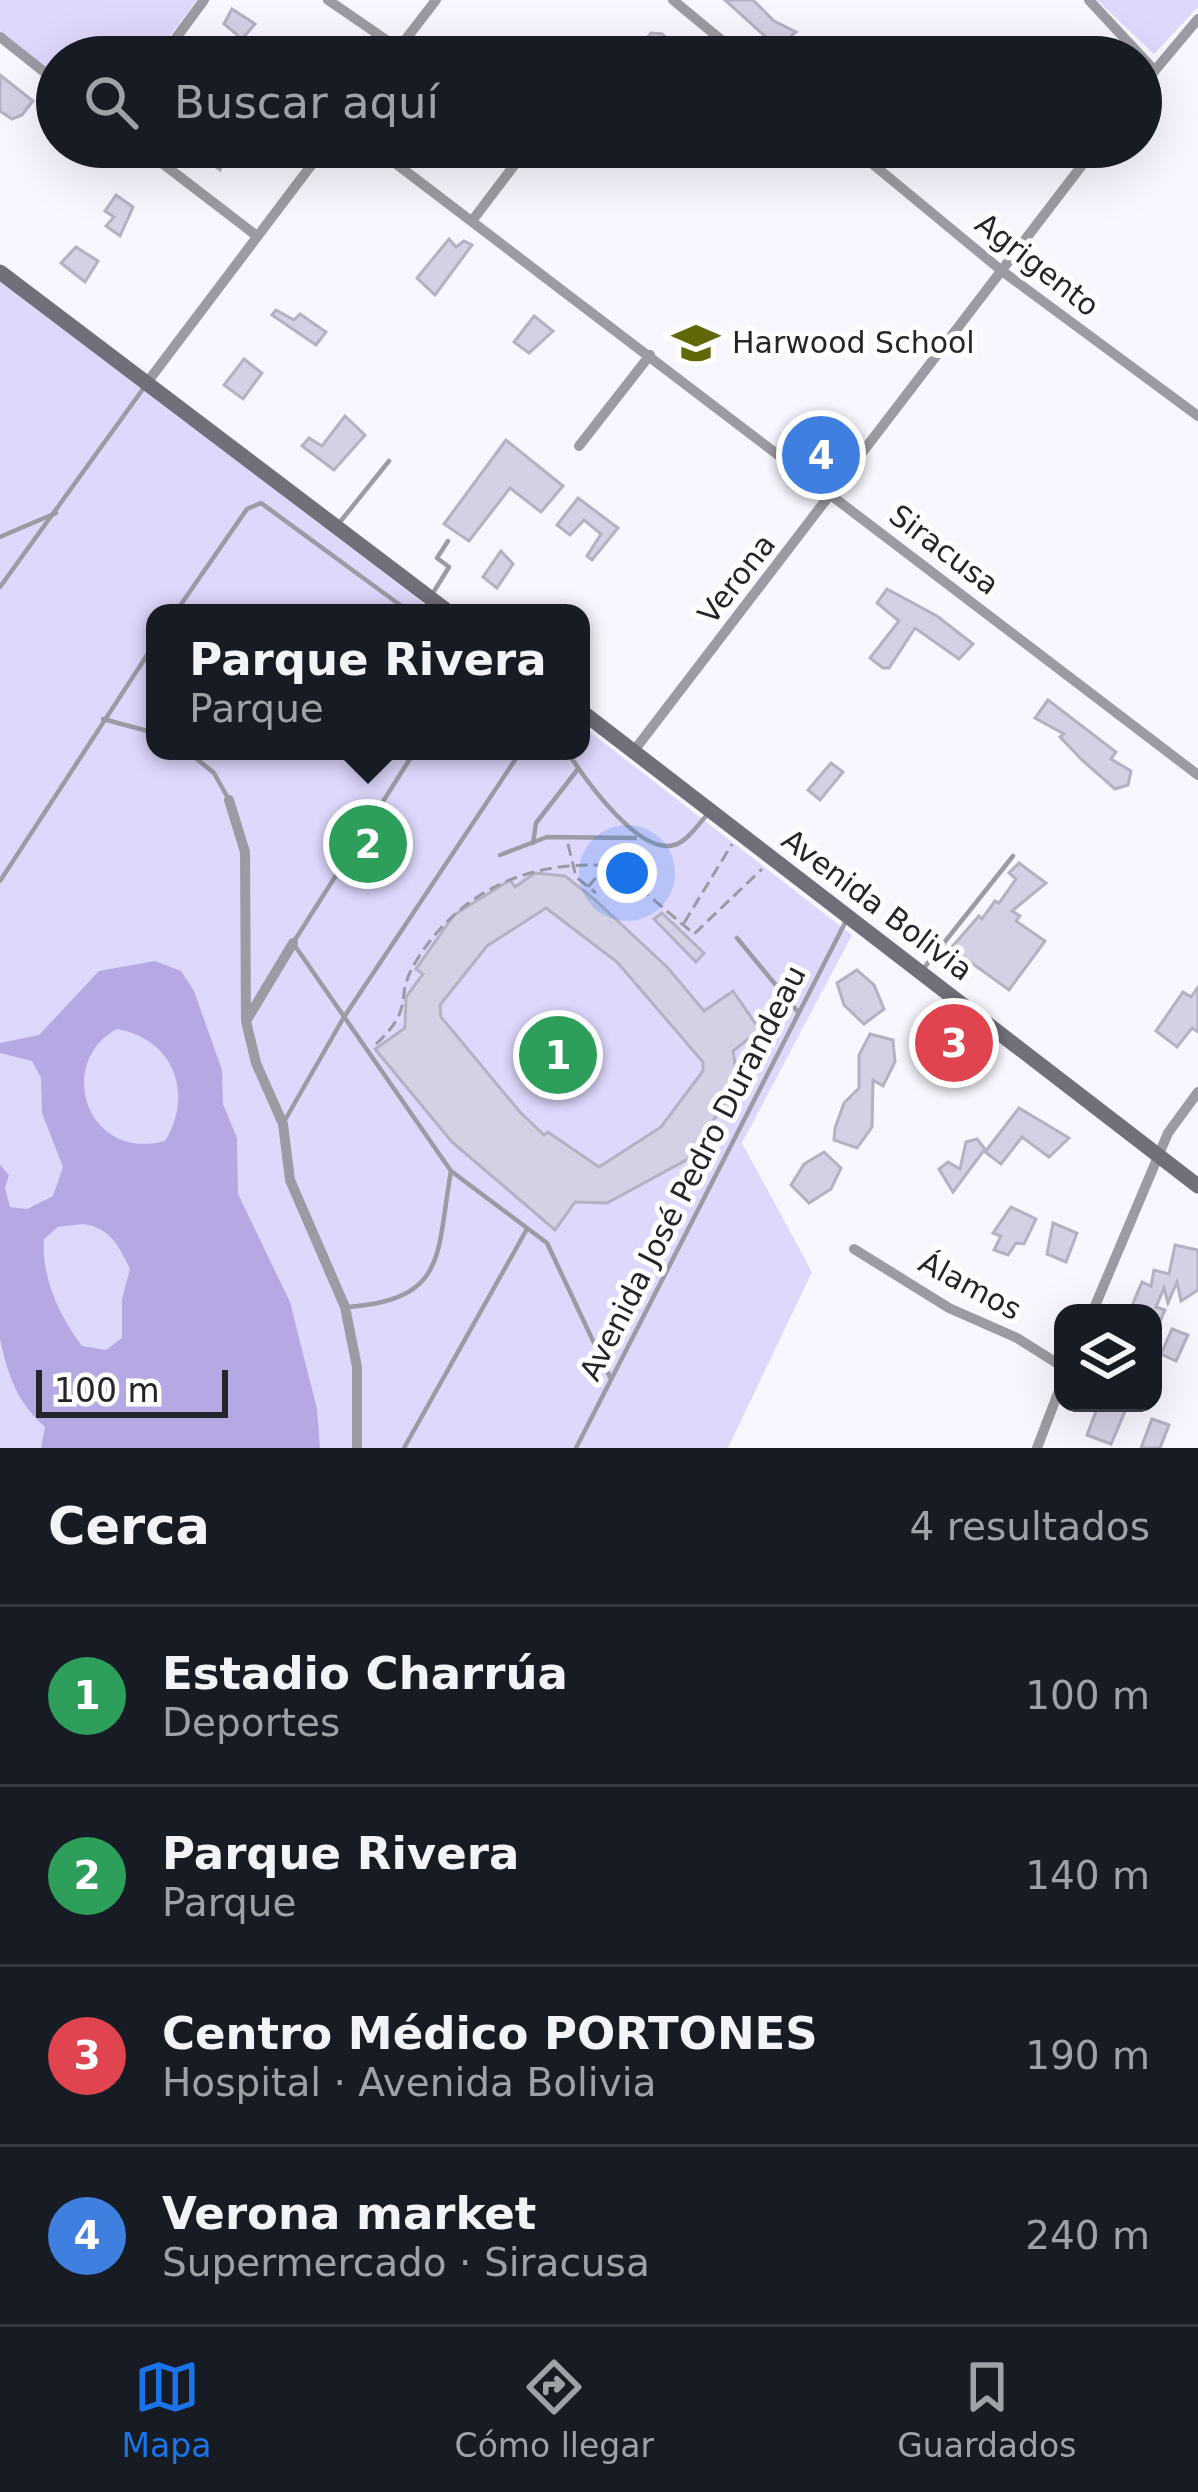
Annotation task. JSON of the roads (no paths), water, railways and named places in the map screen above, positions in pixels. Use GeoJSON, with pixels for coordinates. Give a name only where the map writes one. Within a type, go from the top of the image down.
{"type":"FeatureCollection","features":[{"type":"Feature","properties":{"kind":"street"},"geometry":{"type":"LineString","coordinates":[[177,36],[204,0]]}},
{"type":"Feature","properties":{"kind":"street"},"geometry":{"type":"LineString","coordinates":[[328,0],[374,36]]}},
{"type":"Feature","properties":{"kind":"street"},"geometry":{"type":"LineString","coordinates":[[408,36],[436,0]]}},
{"type":"Feature","properties":{"kind":"street"},"geometry":{"type":"LineString","coordinates":[[673,0],[717,36]]}},
{"type":"Feature","properties":{"kind":"street"},"geometry":{"type":"LineString","coordinates":[[1089,0],[1122,36]]}},
{"type":"Feature","properties":{"kind":"street"},"geometry":{"type":"LineString","coordinates":[[1162,61],[1198,19]]}},
{"type":"Feature","properties":{"kind":"street"},"geometry":{"type":"LineString","coordinates":[[0,37],[36,65]]}},
{"type":"Feature","properties":{"kind":"street"},"geometry":{"type":"LineString","coordinates":[[168,168],[257,236]]}},
{"type":"Feature","properties":{"kind":"street"},"geometry":{"type":"LineString","coordinates":[[146,384],[310,168]]}},
{"type":"Feature","properties":{"kind":"street","name":"Siracusa"},"geometry":{"type":"LineString","coordinates":[[402,168],[1198,775]]}},
{"type":"Feature","properties":{"kind":"street"},"geometry":{"type":"LineString","coordinates":[[472,221],[512,168]]}},
{"type":"Feature","properties":{"kind":"street","name":"Agrigento"},"geometry":{"type":"LineString","coordinates":[[877,168],[1002,271],[1198,416]]}},
{"type":"Feature","properties":{"kind":"street","name":"Verona"},"geometry":{"type":"LineString","coordinates":[[633,752],[1080,168]]}},
{"type":"Feature","properties":{"kind":"street"},"geometry":{"type":"LineString","coordinates":[[0,272],[438,604]]}},
{"type":"Feature","properties":{"kind":"street"},"geometry":{"type":"LineString","coordinates":[[579,446],[650,355]]}},
{"type":"Feature","properties":{"kind":"street","name":"Avenida Bolivia"},"geometry":{"type":"LineString","coordinates":[[590,718],[1161,1152],[1198,1186]]}},
{"type":"Feature","properties":{"kind":"street"},"geometry":{"type":"LineString","coordinates":[[229,800],[245,852],[246,1021],[256,1063],[283,1124],[290,1180],[345,1307],[357,1366],[357,1448]]}},
{"type":"Feature","properties":{"kind":"street"},"geometry":{"type":"LineString","coordinates":[[246,1021],[293,943]]}},
{"type":"Feature","properties":{"kind":"street"},"geometry":{"type":"LineString","coordinates":[[1096,1304],[1161,1152],[1198,1091]]}},
{"type":"Feature","properties":{"kind":"street","name":"Álamos"},"geometry":{"type":"LineString","coordinates":[[854,1249],[950,1308],[1017,1338],[1054,1361]]}},
{"type":"Feature","properties":{"kind":"street"},"geometry":{"type":"LineString","coordinates":[[1037,1448],[1054,1404]]}},
{"type":"Feature","properties":{"kind":"lane"},"geometry":{"type":"LineString","coordinates":[[0,586],[146,384]]}},
{"type":"Feature","properties":{"kind":"lane"},"geometry":{"type":"LineString","coordinates":[[336,527],[388,461]]}},
{"type":"Feature","properties":{"kind":"lane"},"geometry":{"type":"LineString","coordinates":[[181,604],[247,508],[263,503],[399,604]]}},
{"type":"Feature","properties":{"kind":"lane"},"geometry":{"type":"LineString","coordinates":[[0,537],[56,513]]}},
{"type":"Feature","properties":{"kind":"lane"},"geometry":{"type":"LineString","coordinates":[[430,598],[449,567],[437,558],[448,541]]}},
{"type":"Feature","properties":{"kind":"lane"},"geometry":{"type":"LineString","coordinates":[[0,880],[146,656]]}},
{"type":"Feature","properties":{"kind":"lane"},"geometry":{"type":"LineString","coordinates":[[104,719],[146,731]]}},
{"type":"Feature","properties":{"kind":"lane"},"geometry":{"type":"LineString","coordinates":[[199,760],[214,773],[229,800]]}},
{"type":"Feature","properties":{"kind":"lane"},"geometry":{"type":"LineString","coordinates":[[410,760],[293,943],[451,1171],[547,1243],[610,1377]]}},
{"type":"Feature","properties":{"kind":"lane"},"geometry":{"type":"LineString","coordinates":[[283,1124],[344,1017],[515,760]]}},
{"type":"Feature","properties":{"kind":"lane"},"geometry":{"type":"LineString","coordinates":[[572,760],[636,838]]}},
{"type":"Feature","properties":{"kind":"lane"},"geometry":{"type":"LineString","coordinates":[[533,843],[536,824],[550,800],[578,769]]}},
{"type":"Feature","properties":{"kind":"lane"},"geometry":{"type":"LineString","coordinates":[[500,855],[566,836],[679,845],[711,811]]}},
{"type":"Feature","properties":{"kind":"lane"},"geometry":{"type":"LineString","coordinates":[[921,972],[1013,856]]}},
{"type":"Feature","properties":{"kind":"lane","name":"Avenida José Pedro Durandeau"},"geometry":{"type":"LineString","coordinates":[[576,1448],[848,918]]}},
{"type":"Feature","properties":{"kind":"lane"},"geometry":{"type":"LineString","coordinates":[[736,938],[799,1012]]}},
{"type":"Feature","properties":{"kind":"lane"},"geometry":{"type":"LineString","coordinates":[[345,1307],[400,1300],[420,1289],[435,1261],[451,1171]]}},
{"type":"Feature","properties":{"kind":"lane"},"geometry":{"type":"LineString","coordinates":[[404,1448],[527,1228]]}},
{"type":"Feature","properties":{"kind":"place","name":"Harwood School"},"geometry":{"type":"Point","coordinates":[696,343]}},
{"type":"Feature","properties":{"kind":"place","name":"Verona market"},"geometry":{"type":"Point","coordinates":[821,455]}},
{"type":"Feature","properties":{"kind":"place","name":"Parque Rivera"},"geometry":{"type":"Point","coordinates":[368,844]}},
{"type":"Feature","properties":{"kind":"place","name":"Centro Médico PORTONES"},"geometry":{"type":"Point","coordinates":[954,1043]}},
{"type":"Feature","properties":{"kind":"place","name":"Estadio Charrúa"},"geometry":{"type":"Point","coordinates":[558,1055]}}]}
